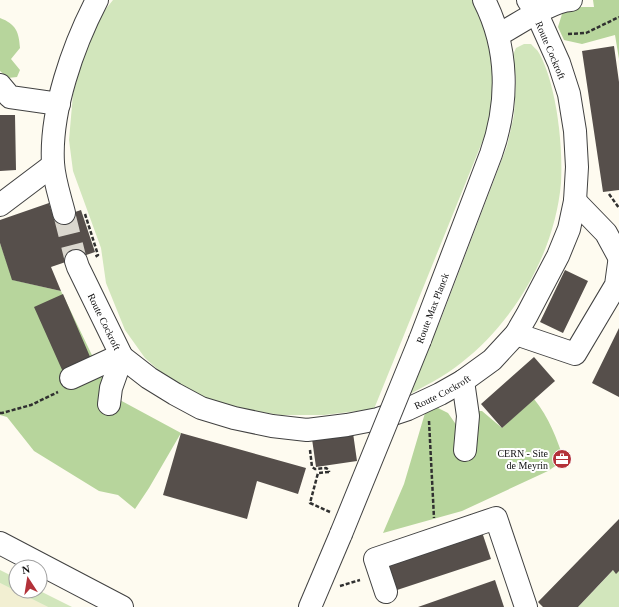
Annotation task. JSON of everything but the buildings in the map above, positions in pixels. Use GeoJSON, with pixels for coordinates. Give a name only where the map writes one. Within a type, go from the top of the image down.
{"type":"FeatureCollection","features":[{"type":"Feature","properties":{"kind":"street"},"geometry":{"type":"LineString","coordinates":[[64,213],[53,165],[55,122],[68,70],[84,26],[97,0]]}},
{"type":"Feature","properties":{"kind":"street","name":"Route Max Planck"},"geometry":{"type":"LineString","coordinates":[[313,600],[420,340],[496,138],[504,97],[502,59],[498,36],[484,0]]}},
{"type":"Feature","properties":{"kind":"street"},"geometry":{"type":"LineString","coordinates":[[498,36],[532,7],[552,6],[565,0],[571,0]]}},
{"type":"Feature","properties":{"kind":"street","name":"Route Cockroft"},"geometry":{"type":"LineString","coordinates":[[76,261],[121,356],[149,378],[201,408],[241,420],[272,426],[307,430],[378,419],[440,394],[463,381],[492,360],[516,334],[558,256],[569,229],[575,200],[577,167],[572,117],[567,88],[559,63],[532,7]]}},
{"type":"Feature","properties":{"kind":"street"},"geometry":{"type":"LineString","coordinates":[[0,85],[10,96],[59,104]]}},
{"type":"Feature","properties":{"kind":"street"},"geometry":{"type":"LineString","coordinates":[[0,205],[53,165]]}},
{"type":"Feature","properties":{"kind":"street"},"geometry":{"type":"LineString","coordinates":[[575,200],[606,233],[619,257]]}},
{"type":"Feature","properties":{"kind":"street"},"geometry":{"type":"LineString","coordinates":[[516,334],[575,354],[616,285],[619,263]]}},
{"type":"Feature","properties":{"kind":"street"},"geometry":{"type":"LineString","coordinates":[[71,378],[121,356]]}},
{"type":"Feature","properties":{"kind":"street"},"geometry":{"type":"LineString","coordinates":[[109,404],[111,388],[121,356]]}},
{"type":"Feature","properties":{"kind":"street"},"geometry":{"type":"LineString","coordinates":[[463,381],[468,416],[466,450]]}},
{"type":"Feature","properties":{"kind":"street"},"geometry":{"type":"LineString","coordinates":[[383,583],[375,560],[496,518],[526,607]]}},
{"type":"Feature","properties":{"kind":"street"},"geometry":{"type":"LineString","coordinates":[[0,543],[122,607]]}},
{"type":"Feature","properties":{"kind":"path"},"geometry":{"type":"LineString","coordinates":[[549,40],[555,37],[574,33],[586,33],[619,17]]}},
{"type":"Feature","properties":{"kind":"path"},"geometry":{"type":"LineString","coordinates":[[609,194],[619,208]]}},
{"type":"Feature","properties":{"kind":"path"},"geometry":{"type":"LineString","coordinates":[[429,417],[434,519]]}},
{"type":"Feature","properties":{"kind":"path"},"geometry":{"type":"LineString","coordinates":[[307,430],[312,467],[315,469],[326,468],[329,470],[329,472],[318,473],[310,504],[344,526]]}},
{"type":"Feature","properties":{"kind":"path"},"geometry":{"type":"LineString","coordinates":[[313,600],[383,583]]}},
{"type":"Feature","properties":{"kind":"shaded area"},"geometry":{"type":"Polygon","coordinates":[[[0,583],[8,587],[8,599],[32,599],[48,607],[0,607],[0,583]]]}},
{"type":"Feature","properties":{"kind":"green space"},"geometry":{"type":"Polygon","coordinates":[[[113,0],[472,0],[487,30],[492,51],[493,85],[487,130],[374,409],[324,415],[281,415],[234,408],[202,397],[173,383],[145,358],[125,330],[106,283],[101,248],[73,171],[69,140],[73,94],[85,51],[101,15],[113,0]]]}},
{"type":"Feature","properties":{"kind":"green space"},"geometry":{"type":"Polygon","coordinates":[[[593,0],[619,0],[619,59],[615,35],[582,44],[564,40],[558,27],[562,14],[574,7],[594,7],[593,0]]]}},
{"type":"Feature","properties":{"kind":"green space"},"geometry":{"type":"Polygon","coordinates":[[[0,18],[10,23],[16,29],[19,37],[20,48],[11,59],[20,70],[17,77],[8,78],[0,71],[0,18]]]}},
{"type":"Feature","properties":{"kind":"green space"},"geometry":{"type":"Polygon","coordinates":[[[524,44],[531,44],[543,61],[555,100],[558,120],[561,156],[561,183],[557,209],[550,234],[541,259],[529,283],[515,306],[499,327],[481,346],[448,373],[404,397],[441,319],[507,146],[514,115],[516,79],[513,55],[516,48],[524,44]]]}},
{"type":"Feature","properties":{"kind":"green space"},"geometry":{"type":"Polygon","coordinates":[[[0,243],[13,280],[61,291],[103,378],[99,411],[113,414],[118,399],[181,433],[135,509],[118,495],[99,491],[34,451],[7,417],[0,415],[0,243]]]}},
{"type":"Feature","properties":{"kind":"green space"},"geometry":{"type":"Polygon","coordinates":[[[534,399],[548,421],[564,460],[548,471],[462,511],[383,533],[404,484],[425,413],[434,406],[448,413],[457,426],[477,411],[482,411],[502,428],[534,399]]]}},
{"type":"Feature","properties":{"kind":"green space"},"geometry":{"type":"Polygon","coordinates":[[[619,564],[619,607],[578,607],[619,564]]]}},
{"type":"Feature","properties":{"kind":"green space"},"geometry":{"type":"Polygon","coordinates":[[[0,570],[8,574],[8,587],[0,583],[0,570]]]}},
{"type":"Feature","properties":{"kind":"green space"},"geometry":{"type":"Polygon","coordinates":[[[48,595],[72,607],[48,607],[32,599],[48,599],[48,595]]]}},
{"type":"Feature","properties":{"kind":"tunnel"},"geometry":{"type":"LineString","coordinates":[[64,213],[76,261]]}},
{"type":"Feature","properties":{"kind":"place","name":"CERN - Site de Meyrin"},"geometry":{"type":"Point","coordinates":[562,459]}}]}
